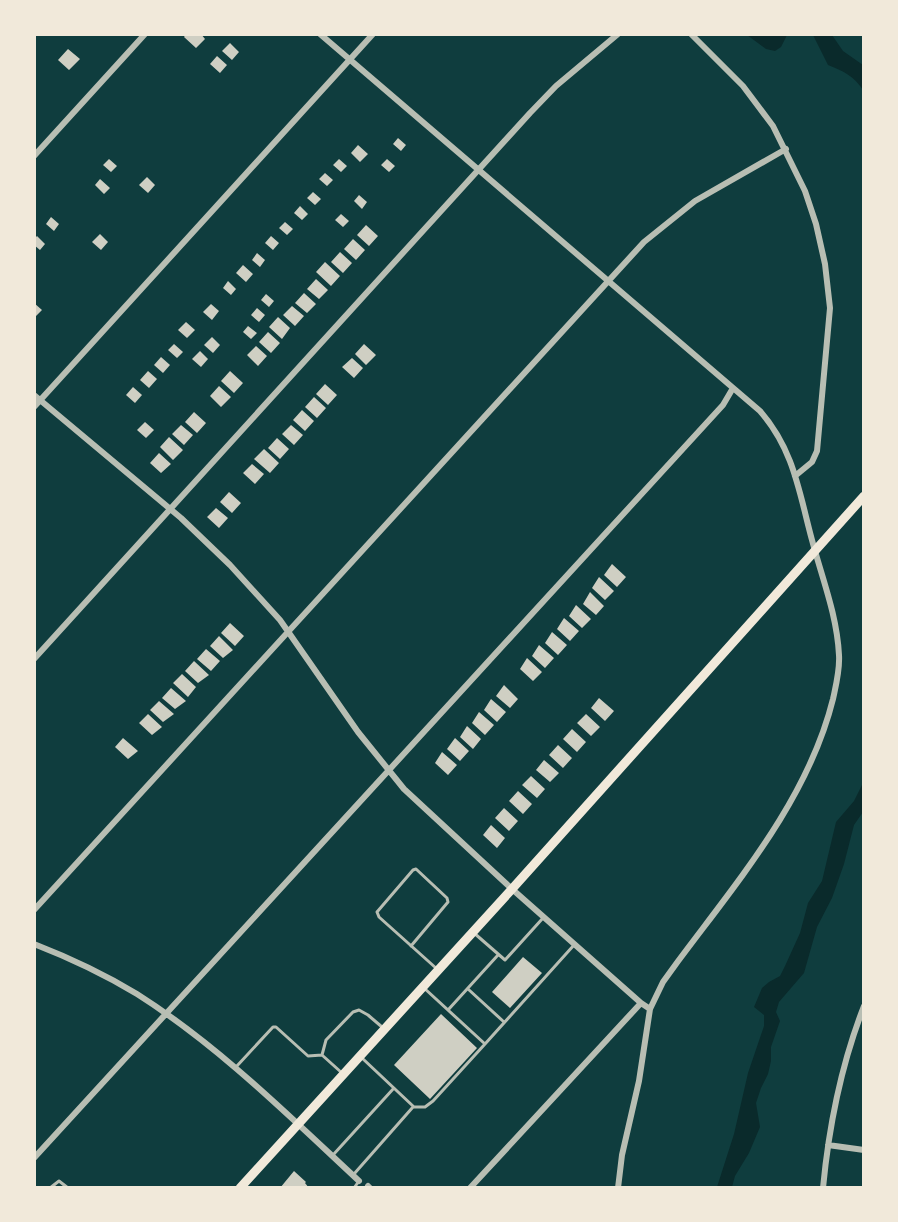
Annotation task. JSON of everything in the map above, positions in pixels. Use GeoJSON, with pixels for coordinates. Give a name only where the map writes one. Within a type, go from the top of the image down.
{"type":"FeatureCollection","features":[{"type":"Feature","properties":{"kind":"main road"},"geometry":{"type":"LineString","coordinates":[[240,1188],[864,496]]}},
{"type":"Feature","properties":{"kind":"street"},"geometry":{"type":"LineString","coordinates":[[34,156],[144,34]]}},
{"type":"Feature","properties":{"kind":"street"},"geometry":{"type":"LineString","coordinates":[[320,34],[760,411],[774,427],[786,449],[795,476],[836,624],[839,671],[829,716],[798,787],[762,848],[663,982],[650,1009],[639,1082],[622,1155],[618,1188]]}},
{"type":"Feature","properties":{"kind":"street"},"geometry":{"type":"LineString","coordinates":[[34,406],[373,34]]}},
{"type":"Feature","properties":{"kind":"street"},"geometry":{"type":"LineString","coordinates":[[34,659],[478,170],[556,87],[618,34]]}},
{"type":"Feature","properties":{"kind":"street"},"geometry":{"type":"LineString","coordinates":[[692,34],[743,86],[773,126],[806,191],[816,224],[825,264],[830,308],[817,452],[812,462],[795,476]]}},
{"type":"Feature","properties":{"kind":"street"},"geometry":{"type":"LineString","coordinates":[[34,910],[644,242],[673,217],[722,184],[786,149]]}},
{"type":"Feature","properties":{"kind":"street"},"geometry":{"type":"LineString","coordinates":[[34,1158],[168,1015],[723,405],[733,388]]}},
{"type":"Feature","properties":{"kind":"street"},"geometry":{"type":"LineString","coordinates":[[34,395],[171,510],[230,565],[288,632],[357,732],[422,807],[641,1004],[650,1009]]}},
{"type":"Feature","properties":{"kind":"street"},"geometry":{"type":"LineString","coordinates":[[34,944],[109,977],[168,1015],[235,1068],[359,1182]]}},
{"type":"Feature","properties":{"kind":"street"},"geometry":{"type":"LineString","coordinates":[[470,1188],[641,1004]]}},
{"type":"Feature","properties":{"kind":"street"},"geometry":{"type":"LineString","coordinates":[[823,1188],[828,1145],[844,1060],[864,1006]]}},
{"type":"Feature","properties":{"kind":"street"},"geometry":{"type":"LineString","coordinates":[[828,1145],[864,1150]]}},
{"type":"Feature","properties":{"kind":"lane"},"geometry":{"type":"LineString","coordinates":[[411,946],[448,902],[447,898],[416,869],[412,870],[377,912],[411,946],[438,970]]}},
{"type":"Feature","properties":{"kind":"lane"},"geometry":{"type":"LineString","coordinates":[[473,932],[505,960],[544,917]]}},
{"type":"Feature","properties":{"kind":"lane"},"geometry":{"type":"LineString","coordinates":[[360,1056],[414,1107],[429,1105],[576,944]]}},
{"type":"Feature","properties":{"kind":"lane"},"geometry":{"type":"LineString","coordinates":[[448,1010],[498,955]]}},
{"type":"Feature","properties":{"kind":"lane"},"geometry":{"type":"LineString","coordinates":[[423,987],[484,1044]]}},
{"type":"Feature","properties":{"kind":"lane"},"geometry":{"type":"LineString","coordinates":[[468,988],[504,1022]]}},
{"type":"Feature","properties":{"kind":"lane"},"geometry":{"type":"LineString","coordinates":[[322,1054],[326,1040],[353,1012],[359,1010],[384,1029]]}},
{"type":"Feature","properties":{"kind":"lane"},"geometry":{"type":"LineString","coordinates":[[235,1068],[273,1027],[276,1027],[308,1056],[322,1054]]}},
{"type":"Feature","properties":{"kind":"lane"},"geometry":{"type":"LineString","coordinates":[[322,1054],[343,1074]]}},
{"type":"Feature","properties":{"kind":"lane"},"geometry":{"type":"LineString","coordinates":[[332,1156],[394,1088]]}},
{"type":"Feature","properties":{"kind":"lane"},"geometry":{"type":"LineString","coordinates":[[353,1175],[414,1107]]}},
{"type":"Feature","properties":{"kind":"lane"},"geometry":{"type":"LineString","coordinates":[[50,1188],[59,1181],[68,1188]]}},
{"type":"Feature","properties":{"kind":"lane"},"geometry":{"type":"LineString","coordinates":[[354,1188],[359,1182]]}},
{"type":"Feature","properties":{"kind":"water"},"geometry":{"type":"Polygon","coordinates":[[[747,35],[787,35],[781,47],[775,51],[766,49],[747,35]]]}},
{"type":"Feature","properties":{"kind":"water"},"geometry":{"type":"Polygon","coordinates":[[[813,35],[832,35],[843,51],[863,65],[863,90],[848,74],[828,65],[813,35]]]}},
{"type":"Feature","properties":{"kind":"water"},"geometry":{"type":"Polygon","coordinates":[[[863,783],[863,812],[854,825],[844,864],[832,898],[817,927],[804,973],[779,1002],[776,1012],[780,1021],[771,1047],[768,1074],[756,1103],[760,1127],[749,1153],[735,1176],[732,1187],[717,1187],[734,1134],[748,1073],[764,1026],[764,1015],[754,1007],[762,988],[780,976],[785,966],[800,933],[808,903],[822,881],[836,822],[854,801],[863,783]]]}},
{"type":"Feature","properties":{"kind":"building"},"geometry":{"type":"Polygon","coordinates":[[[186,34],[201,34],[205,39],[196,48],[184,37],[186,34]]]}},
{"type":"Feature","properties":{"kind":"building"},"geometry":{"type":"Polygon","coordinates":[[[230,43],[239,52],[232,60],[222,51],[230,43]]]}},
{"type":"Feature","properties":{"kind":"building"},"geometry":{"type":"Polygon","coordinates":[[[68,49],[80,59],[69,70],[58,60],[68,49]]]}},
{"type":"Feature","properties":{"kind":"building"},"geometry":{"type":"Polygon","coordinates":[[[217,56],[227,65],[220,73],[210,64],[217,56]]]}},
{"type":"Feature","properties":{"kind":"building"},"geometry":{"type":"Polygon","coordinates":[[[398,138],[406,145],[401,151],[393,144],[398,138]]]}},
{"type":"Feature","properties":{"kind":"building"},"geometry":{"type":"Polygon","coordinates":[[[358,145],[368,154],[360,162],[351,153],[358,145]]]}},
{"type":"Feature","properties":{"kind":"building"},"geometry":{"type":"Polygon","coordinates":[[[109,159],[117,166],[111,172],[103,165],[109,159]]]}},
{"type":"Feature","properties":{"kind":"building"},"geometry":{"type":"Polygon","coordinates":[[[339,159],[347,166],[341,172],[333,165],[339,159]]]}},
{"type":"Feature","properties":{"kind":"building"},"geometry":{"type":"Polygon","coordinates":[[[387,159],[395,166],[389,172],[381,165],[387,159]]]}},
{"type":"Feature","properties":{"kind":"building"},"geometry":{"type":"Polygon","coordinates":[[[325,173],[333,180],[327,186],[319,179],[325,173]]]}},
{"type":"Feature","properties":{"kind":"building"},"geometry":{"type":"Polygon","coordinates":[[[147,177],[155,185],[148,193],[139,185],[147,177]]]}},
{"type":"Feature","properties":{"kind":"building"},"geometry":{"type":"Polygon","coordinates":[[[100,179],[110,188],[104,194],[95,185],[100,179]]]}},
{"type":"Feature","properties":{"kind":"building"},"geometry":{"type":"Polygon","coordinates":[[[313,192],[321,199],[315,205],[307,198],[313,192]]]}},
{"type":"Feature","properties":{"kind":"building"},"geometry":{"type":"Polygon","coordinates":[[[359,195],[367,202],[362,209],[354,201],[359,195]]]}},
{"type":"Feature","properties":{"kind":"building"},"geometry":{"type":"Polygon","coordinates":[[[300,206],[308,214],[302,220],[294,213],[300,206]]]}},
{"type":"Feature","properties":{"kind":"building"},"geometry":{"type":"Polygon","coordinates":[[[341,214],[349,221],[343,227],[335,220],[341,214]]]}},
{"type":"Feature","properties":{"kind":"building"},"geometry":{"type":"Polygon","coordinates":[[[51,217],[59,224],[54,231],[46,224],[51,217]]]}},
{"type":"Feature","properties":{"kind":"building"},"geometry":{"type":"Polygon","coordinates":[[[285,222],[293,229],[287,235],[279,228],[285,222]]]}},
{"type":"Feature","properties":{"kind":"building"},"geometry":{"type":"Polygon","coordinates":[[[366,225],[378,236],[369,246],[357,235],[366,225]]]}},
{"type":"Feature","properties":{"kind":"building"},"geometry":{"type":"Polygon","coordinates":[[[100,234],[108,242],[101,250],[92,242],[100,234]]]}},
{"type":"Feature","properties":{"kind":"building"},"geometry":{"type":"Polygon","coordinates":[[[37,236],[45,244],[40,250],[34,245],[34,239],[37,236]]]}},
{"type":"Feature","properties":{"kind":"building"},"geometry":{"type":"Polygon","coordinates":[[[271,236],[279,243],[273,250],[265,243],[271,236]]]}},
{"type":"Feature","properties":{"kind":"building"},"geometry":{"type":"Polygon","coordinates":[[[353,239],[365,250],[356,260],[344,249],[353,239]]]}},
{"type":"Feature","properties":{"kind":"building"},"geometry":{"type":"Polygon","coordinates":[[[340,252],[352,263],[343,273],[331,262],[340,252]]]}},
{"type":"Feature","properties":{"kind":"building"},"geometry":{"type":"Polygon","coordinates":[[[257,253],[265,260],[260,267],[252,260],[257,253]]]}},
{"type":"Feature","properties":{"kind":"building"},"geometry":{"type":"Polygon","coordinates":[[[325,262],[340,276],[331,286],[316,272],[325,262]]]}},
{"type":"Feature","properties":{"kind":"building"},"geometry":{"type":"Polygon","coordinates":[[[243,265],[253,274],[246,282],[236,273],[243,265]]]}},
{"type":"Feature","properties":{"kind":"building"},"geometry":{"type":"Polygon","coordinates":[[[316,279],[328,290],[319,299],[307,289],[316,279]]]}},
{"type":"Feature","properties":{"kind":"building"},"geometry":{"type":"Polygon","coordinates":[[[228,281],[236,289],[231,295],[223,288],[228,281]]]}},
{"type":"Feature","properties":{"kind":"building"},"geometry":{"type":"Polygon","coordinates":[[[304,293],[316,304],[307,313],[295,303],[304,293]]]}},
{"type":"Feature","properties":{"kind":"building"},"geometry":{"type":"Polygon","coordinates":[[[266,294],[274,301],[269,307],[261,300],[266,294]]]}},
{"type":"Feature","properties":{"kind":"building"},"geometry":{"type":"Polygon","coordinates":[[[34,303],[42,310],[36,316],[34,315],[34,303]]]}},
{"type":"Feature","properties":{"kind":"building"},"geometry":{"type":"Polygon","coordinates":[[[211,304],[219,311],[212,320],[203,312],[211,304]]]}},
{"type":"Feature","properties":{"kind":"building"},"geometry":{"type":"Polygon","coordinates":[[[292,306],[304,316],[295,326],[283,315],[292,306]]]}},
{"type":"Feature","properties":{"kind":"building"},"geometry":{"type":"Polygon","coordinates":[[[257,308],[265,315],[259,322],[251,315],[257,308]]]}},
{"type":"Feature","properties":{"kind":"building"},"geometry":{"type":"Polygon","coordinates":[[[278,317],[290,328],[282,339],[269,327],[278,317]]]}},
{"type":"Feature","properties":{"kind":"building"},"geometry":{"type":"Polygon","coordinates":[[[186,322],[195,330],[187,338],[178,330],[186,322]]]}},
{"type":"Feature","properties":{"kind":"building"},"geometry":{"type":"Polygon","coordinates":[[[248,326],[257,333],[251,339],[243,332],[248,326]]]}},
{"type":"Feature","properties":{"kind":"building"},"geometry":{"type":"Polygon","coordinates":[[[268,332],[280,343],[271,353],[259,342],[268,332]]]}},
{"type":"Feature","properties":{"kind":"building"},"geometry":{"type":"Polygon","coordinates":[[[212,337],[220,345],[213,353],[204,345],[212,337]]]}},
{"type":"Feature","properties":{"kind":"building"},"geometry":{"type":"Polygon","coordinates":[[[174,344],[183,352],[177,358],[168,350],[174,344]]]}},
{"type":"Feature","properties":{"kind":"building"},"geometry":{"type":"Polygon","coordinates":[[[364,344],[376,355],[366,365],[355,354],[364,344]]]}},
{"type":"Feature","properties":{"kind":"building"},"geometry":{"type":"Polygon","coordinates":[[[256,346],[267,356],[258,366],[247,355],[256,346]]]}},
{"type":"Feature","properties":{"kind":"building"},"geometry":{"type":"Polygon","coordinates":[[[200,351],[208,359],[201,367],[192,359],[200,351]]]}},
{"type":"Feature","properties":{"kind":"building"},"geometry":{"type":"Polygon","coordinates":[[[161,357],[170,365],[163,373],[154,365],[161,357]]]}},
{"type":"Feature","properties":{"kind":"building"},"geometry":{"type":"Polygon","coordinates":[[[352,358],[363,368],[354,378],[342,367],[352,358]]]}},
{"type":"Feature","properties":{"kind":"building"},"geometry":{"type":"Polygon","coordinates":[[[148,371],[157,379],[149,388],[140,380],[148,371]]]}},
{"type":"Feature","properties":{"kind":"building"},"geometry":{"type":"Polygon","coordinates":[[[230,371],[243,383],[234,393],[221,381],[230,371]]]}},
{"type":"Feature","properties":{"kind":"building"},"geometry":{"type":"Polygon","coordinates":[[[325,384],[337,395],[328,405],[316,394],[325,384]]]}},
{"type":"Feature","properties":{"kind":"building"},"geometry":{"type":"Polygon","coordinates":[[[219,386],[231,397],[221,407],[210,396],[219,386]]]}},
{"type":"Feature","properties":{"kind":"building"},"geometry":{"type":"Polygon","coordinates":[[[133,387],[142,395],[135,403],[126,395],[133,387]]]}},
{"type":"Feature","properties":{"kind":"building"},"geometry":{"type":"Polygon","coordinates":[[[314,397],[326,408],[317,418],[305,407],[314,397]]]}},
{"type":"Feature","properties":{"kind":"building"},"geometry":{"type":"Polygon","coordinates":[[[302,410],[314,421],[305,431],[293,420],[302,410]]]}},
{"type":"Feature","properties":{"kind":"building"},"geometry":{"type":"Polygon","coordinates":[[[194,412],[206,423],[197,433],[185,422],[194,412]]]}},
{"type":"Feature","properties":{"kind":"building"},"geometry":{"type":"Polygon","coordinates":[[[145,422],[154,430],[146,438],[137,430],[145,422]]]}},
{"type":"Feature","properties":{"kind":"building"},"geometry":{"type":"Polygon","coordinates":[[[181,425],[193,435],[184,445],[172,434],[181,425]]]}},
{"type":"Feature","properties":{"kind":"building"},"geometry":{"type":"Polygon","coordinates":[[[291,425],[303,435],[294,445],[282,434],[291,425]]]}},
{"type":"Feature","properties":{"kind":"building"},"geometry":{"type":"Polygon","coordinates":[[[169,437],[183,450],[173,460],[160,447],[169,437]]]}},
{"type":"Feature","properties":{"kind":"building"},"geometry":{"type":"Polygon","coordinates":[[[277,438],[289,449],[280,459],[268,448],[277,438]]]}},
{"type":"Feature","properties":{"kind":"building"},"geometry":{"type":"Polygon","coordinates":[[[264,449],[279,463],[270,473],[254,459],[264,449]]]}},
{"type":"Feature","properties":{"kind":"building"},"geometry":{"type":"Polygon","coordinates":[[[159,453],[171,464],[161,473],[150,463],[159,453]]]}},
{"type":"Feature","properties":{"kind":"building"},"geometry":{"type":"Polygon","coordinates":[[[252,464],[264,474],[255,484],[243,473],[252,464]]]}},
{"type":"Feature","properties":{"kind":"building"},"geometry":{"type":"Polygon","coordinates":[[[229,492],[241,503],[232,513],[220,502],[229,492]]]}},
{"type":"Feature","properties":{"kind":"building"},"geometry":{"type":"Polygon","coordinates":[[[216,508],[228,518],[219,528],[207,517],[216,508]]]}},
{"type":"Feature","properties":{"kind":"building"},"geometry":{"type":"Polygon","coordinates":[[[612,564],[626,577],[617,587],[604,575],[612,564]]]}},
{"type":"Feature","properties":{"kind":"building"},"geometry":{"type":"Polygon","coordinates":[[[599,577],[614,591],[605,600],[592,588],[599,577]]]}},
{"type":"Feature","properties":{"kind":"building"},"geometry":{"type":"Polygon","coordinates":[[[590,592],[604,606],[596,615],[583,604],[590,592]]]}},
{"type":"Feature","properties":{"kind":"building"},"geometry":{"type":"Polygon","coordinates":[[[576,605],[591,619],[582,628],[569,616],[576,605]]]}},
{"type":"Feature","properties":{"kind":"building"},"geometry":{"type":"Polygon","coordinates":[[[564,618],[579,631],[570,641],[557,629],[564,618]]]}},
{"type":"Feature","properties":{"kind":"building"},"geometry":{"type":"Polygon","coordinates":[[[230,623],[244,636],[235,646],[221,633],[230,623]]]}},
{"type":"Feature","properties":{"kind":"building"},"geometry":{"type":"Polygon","coordinates":[[[552,632],[567,645],[558,655],[545,643],[552,632]]]}},
{"type":"Feature","properties":{"kind":"building"},"geometry":{"type":"Polygon","coordinates":[[[219,636],[233,650],[223,658],[210,646],[219,636]]]}},
{"type":"Feature","properties":{"kind":"building"},"geometry":{"type":"Polygon","coordinates":[[[539,645],[554,658],[545,668],[532,656],[539,645]]]}},
{"type":"Feature","properties":{"kind":"building"},"geometry":{"type":"Polygon","coordinates":[[[206,649],[220,661],[211,671],[197,659],[206,649]]]}},
{"type":"Feature","properties":{"kind":"building"},"geometry":{"type":"Polygon","coordinates":[[[527,658],[542,672],[533,681],[520,669],[527,658]]]}},
{"type":"Feature","properties":{"kind":"building"},"geometry":{"type":"Polygon","coordinates":[[[194,661],[209,675],[198,683],[185,671],[194,661]]]}},
{"type":"Feature","properties":{"kind":"building"},"geometry":{"type":"Polygon","coordinates":[[[182,674],[196,687],[188,697],[173,683],[182,674]]]}},
{"type":"Feature","properties":{"kind":"building"},"geometry":{"type":"Polygon","coordinates":[[[504,685],[518,699],[510,708],[496,696],[504,685]]]}},
{"type":"Feature","properties":{"kind":"building"},"geometry":{"type":"Polygon","coordinates":[[[171,688],[186,701],[175,709],[162,698],[171,688]]]}},
{"type":"Feature","properties":{"kind":"building"},"geometry":{"type":"Polygon","coordinates":[[[599,698],[614,711],[605,721],[591,708],[599,698]]]}},
{"type":"Feature","properties":{"kind":"building"},"geometry":{"type":"Polygon","coordinates":[[[491,699],[506,712],[497,722],[484,710],[491,699]]]}},
{"type":"Feature","properties":{"kind":"building"},"geometry":{"type":"Polygon","coordinates":[[[159,701],[174,714],[163,722],[150,710],[159,701]]]}},
{"type":"Feature","properties":{"kind":"building"},"geometry":{"type":"Polygon","coordinates":[[[479,712],[494,725],[485,735],[472,723],[479,712]]]}},
{"type":"Feature","properties":{"kind":"building"},"geometry":{"type":"Polygon","coordinates":[[[148,714],[162,727],[152,735],[139,723],[148,714]]]}},
{"type":"Feature","properties":{"kind":"building"},"geometry":{"type":"Polygon","coordinates":[[[586,714],[600,727],[591,736],[577,723],[586,714]]]}},
{"type":"Feature","properties":{"kind":"building"},"geometry":{"type":"Polygon","coordinates":[[[467,726],[481,739],[473,749],[460,737],[467,726]]]}},
{"type":"Feature","properties":{"kind":"building"},"geometry":{"type":"Polygon","coordinates":[[[572,729],[586,742],[577,752],[563,739],[572,729]]]}},
{"type":"Feature","properties":{"kind":"building"},"geometry":{"type":"Polygon","coordinates":[[[123,738],[138,751],[128,759],[115,747],[123,738]]]}},
{"type":"Feature","properties":{"kind":"building"},"geometry":{"type":"Polygon","coordinates":[[[455,738],[469,751],[460,761],[447,749],[455,738]]]}},
{"type":"Feature","properties":{"kind":"building"},"geometry":{"type":"Polygon","coordinates":[[[558,745],[572,758],[563,768],[549,755],[558,745]]]}},
{"type":"Feature","properties":{"kind":"building"},"geometry":{"type":"Polygon","coordinates":[[[442,752],[457,765],[448,775],[435,763],[442,752]]]}},
{"type":"Feature","properties":{"kind":"building"},"geometry":{"type":"Polygon","coordinates":[[[544,760],[559,773],[550,782],[536,770],[544,760]]]}},
{"type":"Feature","properties":{"kind":"building"},"geometry":{"type":"Polygon","coordinates":[[[531,776],[545,789],[537,798],[522,785],[531,776]]]}},
{"type":"Feature","properties":{"kind":"building"},"geometry":{"type":"Polygon","coordinates":[[[518,791],[532,804],[523,814],[509,801],[518,791]]]}},
{"type":"Feature","properties":{"kind":"building"},"geometry":{"type":"Polygon","coordinates":[[[504,808],[518,821],[509,831],[495,818],[504,808]]]}},
{"type":"Feature","properties":{"kind":"building"},"geometry":{"type":"Polygon","coordinates":[[[491,825],[505,838],[497,848],[483,835],[491,825]]]}},
{"type":"Feature","properties":{"kind":"building"},"geometry":{"type":"Polygon","coordinates":[[[523,957],[542,973],[510,1008],[492,992],[523,957]]]}},
{"type":"Feature","properties":{"kind":"building"},"geometry":{"type":"Polygon","coordinates":[[[441,1014],[477,1048],[430,1099],[394,1065],[441,1014]]]}},
{"type":"Feature","properties":{"kind":"building"},"geometry":{"type":"Polygon","coordinates":[[[294,1171],[306,1182],[309,1188],[280,1188],[294,1171]]]}}]}
